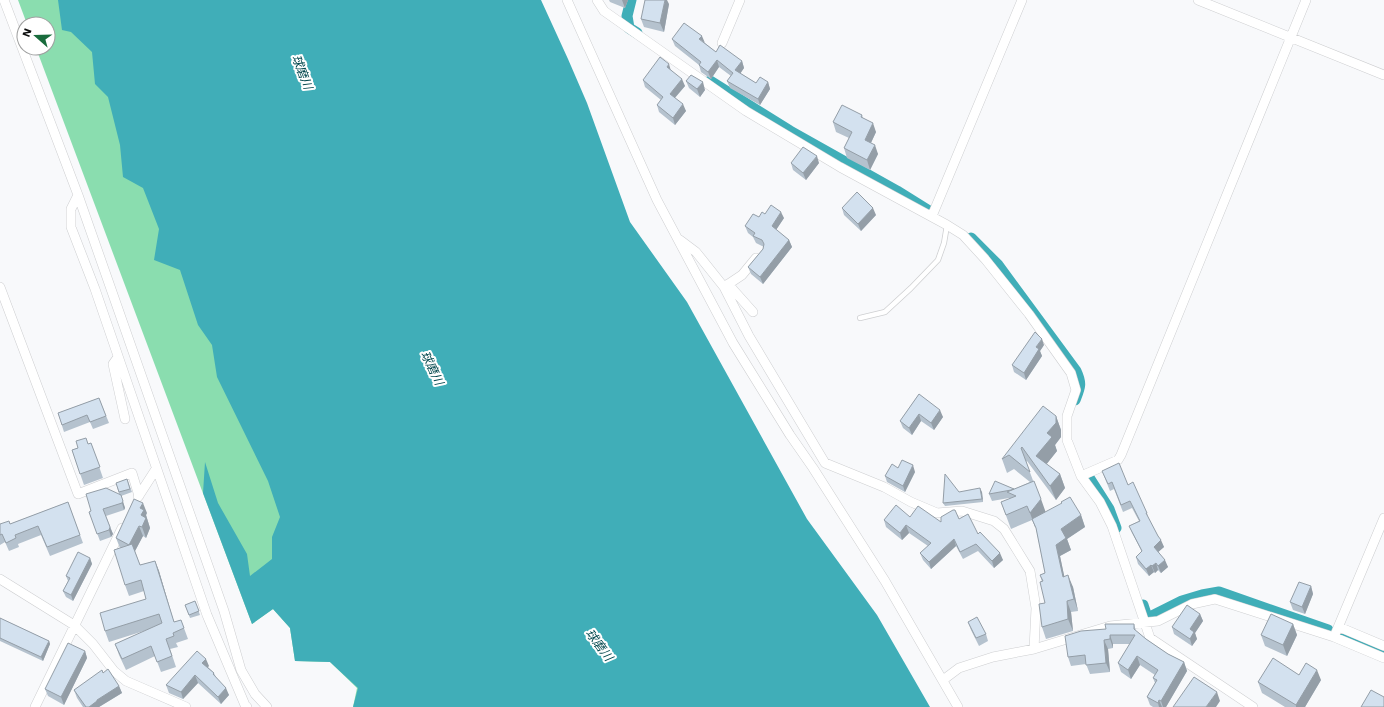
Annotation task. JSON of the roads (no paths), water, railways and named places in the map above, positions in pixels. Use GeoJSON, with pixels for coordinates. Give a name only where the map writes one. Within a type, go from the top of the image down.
{"type":"FeatureCollection","features":[{"type":"Feature","properties":{"kind":"street"},"geometry":{"type":"LineString","coordinates":[[4,0],[78,195],[224,611],[241,670],[255,694],[267,707]]}},
{"type":"Feature","properties":{"kind":"street"},"geometry":{"type":"LineString","coordinates":[[567,0],[657,200],[733,343],[790,435],[813,468],[885,581],[958,707]]}},
{"type":"Feature","properties":{"kind":"street"},"geometry":{"type":"LineString","coordinates":[[597,0],[604,11],[746,111],[840,167],[932,216],[963,235],[985,259],[1030,314],[1071,373],[1076,390],[1067,416],[1066,440],[1081,476],[1100,502],[1112,526],[1150,638],[1254,707]]}},
{"type":"Feature","properties":{"kind":"street"},"geometry":{"type":"LineString","coordinates":[[722,43],[740,0]]}},
{"type":"Feature","properties":{"kind":"street"},"geometry":{"type":"LineString","coordinates":[[932,216],[1022,0]]}},
{"type":"Feature","properties":{"kind":"street"},"geometry":{"type":"LineString","coordinates":[[1198,0],[1384,75]]}},
{"type":"Feature","properties":{"kind":"street"},"geometry":{"type":"LineString","coordinates":[[1081,476],[1118,460],[1121,455],[1306,0]]}},
{"type":"Feature","properties":{"kind":"street"},"geometry":{"type":"LineString","coordinates":[[78,195],[71,209],[71,227],[95,289],[207,615],[247,707]]}},
{"type":"Feature","properties":{"kind":"street"},"geometry":{"type":"LineString","coordinates":[[678,239],[696,252],[726,286],[753,312]]}},
{"type":"Feature","properties":{"kind":"street"},"geometry":{"type":"LineString","coordinates":[[726,286],[742,274],[761,252]]}},
{"type":"Feature","properties":{"kind":"street"},"geometry":{"type":"LineString","coordinates":[[726,286],[749,336],[825,463],[884,487],[911,502],[937,513],[962,511],[994,521],[1004,529],[1030,571],[1036,608],[1034,650]]}},
{"type":"Feature","properties":{"kind":"street"},"geometry":{"type":"LineString","coordinates":[[0,287],[78,494],[132,473],[137,499],[156,469]]}},
{"type":"Feature","properties":{"kind":"street"},"geometry":{"type":"LineString","coordinates":[[118,357],[113,364],[124,419]]}},
{"type":"Feature","properties":{"kind":"street"},"geometry":{"type":"LineString","coordinates":[[1334,637],[1384,518]]}},
{"type":"Feature","properties":{"kind":"street"},"geometry":{"type":"LineString","coordinates":[[35,707],[125,522]]}},
{"type":"Feature","properties":{"kind":"street"},"geometry":{"type":"LineString","coordinates":[[0,579],[74,625],[93,644],[114,670],[126,681],[186,707]]}},
{"type":"Feature","properties":{"kind":"street"},"geometry":{"type":"LineString","coordinates":[[943,680],[959,668],[986,659],[1034,650],[1110,626],[1158,621],[1192,604],[1215,599],[1334,637],[1384,658]]}},
{"type":"Feature","properties":{"kind":"street"},"geometry":{"type":"LineString","coordinates":[[1339,627],[1384,646]]}},
{"type":"Feature","properties":{"kind":"lane"},"geometry":{"type":"LineString","coordinates":[[860,318],[885,312],[938,260],[944,243],[947,225]]}},
{"type":"Feature","properties":{"kind":"water","name":"球磨川"},"geometry":{"type":"Polygon","coordinates":[[[58,0],[541,0],[587,103],[630,222],[687,302],[807,519],[877,615],[930,707],[353,707],[358,688],[330,662],[295,661],[290,628],[273,609],[252,624],[203,493],[205,462],[218,503],[247,554],[250,576],[272,559],[272,537],[280,517],[268,481],[217,377],[212,345],[198,325],[180,270],[154,260],[159,229],[143,188],[123,177],[120,145],[108,97],[95,84],[92,52],[71,32],[62,30],[58,0]]]}},
{"type":"Feature","properties":{"kind":"waterway"},"geometry":{"type":"LineString","coordinates":[[631,0],[627,16],[629,28],[637,33]]}},
{"type":"Feature","properties":{"kind":"waterway"},"geometry":{"type":"LineString","coordinates":[[710,81],[790,131],[897,191],[929,211]]}},
{"type":"Feature","properties":{"kind":"waterway"},"geometry":{"type":"LineString","coordinates":[[971,238],[998,265],[1076,371],[1080,386],[1075,400]]}},
{"type":"Feature","properties":{"kind":"waterway"},"geometry":{"type":"LineString","coordinates":[[1088,476],[1109,509],[1116,528]]}},
{"type":"Feature","properties":{"kind":"waterway"},"geometry":{"type":"LineString","coordinates":[[1143,605],[1147,617],[1150,617],[1182,601],[1219,592],[1328,630]]}},
{"type":"Feature","properties":{"kind":"waterway"},"geometry":{"type":"LineString","coordinates":[[1338,633],[1384,652]]}}]}
